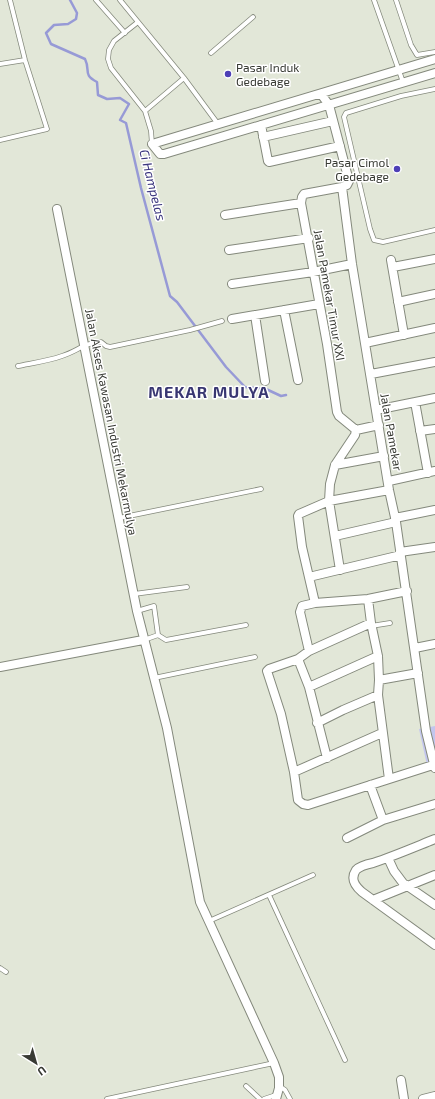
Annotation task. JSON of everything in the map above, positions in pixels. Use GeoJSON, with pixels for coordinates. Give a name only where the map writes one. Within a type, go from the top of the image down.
{"type":"FeatureCollection","features":[{"type":"Feature","properties":{"kind":"street"},"geometry":{"type":"LineString","coordinates":[[435,59],[152,144],[160,154],[164,154],[435,73]]}},
{"type":"Feature","properties":{"kind":"street"},"geometry":{"type":"LineString","coordinates":[[321,94],[329,105]]}},
{"type":"Feature","properties":{"kind":"street","name":"Jalan Pamekar"},"geometry":{"type":"LineString","coordinates":[[329,105],[349,181],[348,184],[342,187],[352,264],[389,490],[396,520],[426,731],[434,761]]}},
{"type":"Feature","properties":{"kind":"street"},"geometry":{"type":"LineString","coordinates":[[263,137],[333,121]]}},
{"type":"Feature","properties":{"kind":"street"},"geometry":{"type":"LineString","coordinates":[[261,125],[268,161],[271,162],[340,146]]}},
{"type":"Feature","properties":{"kind":"street"},"geometry":{"type":"LineString","coordinates":[[225,215],[302,203],[302,197],[304,194],[342,187]]}},
{"type":"Feature","properties":{"kind":"street","name":"Jalan Pamekar Timur XXI"},"geometry":{"type":"LineString","coordinates":[[302,203],[327,344],[337,412],[356,430]]}},
{"type":"Feature","properties":{"kind":"street","name":"Jalan Akses Kawasan Industri Mekarmulya"},"geometry":{"type":"LineString","coordinates":[[58,209],[137,611],[143,640],[167,728],[200,902],[274,1063],[279,1077],[277,1094]]}},
{"type":"Feature","properties":{"kind":"street"},"geometry":{"type":"LineString","coordinates":[[230,250],[309,238]]}},
{"type":"Feature","properties":{"kind":"street"},"geometry":{"type":"LineString","coordinates":[[404,335],[392,263],[435,259]]}},
{"type":"Feature","properties":{"kind":"street"},"geometry":{"type":"LineString","coordinates":[[232,284],[314,272],[352,264]]}},
{"type":"Feature","properties":{"kind":"street"},"geometry":{"type":"LineString","coordinates":[[398,302],[435,294]]}},
{"type":"Feature","properties":{"kind":"street"},"geometry":{"type":"LineString","coordinates":[[232,319],[319,304]]}},
{"type":"Feature","properties":{"kind":"street"},"geometry":{"type":"LineString","coordinates":[[284,310],[298,380]]}},
{"type":"Feature","properties":{"kind":"street"},"geometry":{"type":"LineString","coordinates":[[255,315],[265,381]]}},
{"type":"Feature","properties":{"kind":"street"},"geometry":{"type":"LineString","coordinates":[[365,343],[435,328]]}},
{"type":"Feature","properties":{"kind":"street"},"geometry":{"type":"LineString","coordinates":[[371,374],[435,362]]}},
{"type":"Feature","properties":{"kind":"street"},"geometry":{"type":"LineString","coordinates":[[376,410],[435,398]]}},
{"type":"Feature","properties":{"kind":"street"},"geometry":{"type":"LineString","coordinates":[[388,480],[431,472],[420,431],[415,402]]}},
{"type":"Feature","properties":{"kind":"street"},"geometry":{"type":"LineString","coordinates":[[340,570],[329,501],[330,484],[335,465],[355,435],[356,430],[379,425]]}},
{"type":"Feature","properties":{"kind":"street"},"geometry":{"type":"LineString","coordinates":[[420,431],[435,429]]}},
{"type":"Feature","properties":{"kind":"street"},"geometry":{"type":"LineString","coordinates":[[335,465],[384,456]]}},
{"type":"Feature","properties":{"kind":"street"},"geometry":{"type":"LineString","coordinates":[[315,603],[302,547],[299,514],[329,501],[389,490]]}},
{"type":"Feature","properties":{"kind":"street"},"geometry":{"type":"LineString","coordinates":[[335,536],[435,510]]}},
{"type":"Feature","properties":{"kind":"street"},"geometry":{"type":"LineString","coordinates":[[309,577],[435,547]]}},
{"type":"Feature","properties":{"kind":"street"},"geometry":{"type":"LineString","coordinates":[[309,651],[300,608],[305,605],[315,603],[368,599],[407,591]]}},
{"type":"Feature","properties":{"kind":"street"},"geometry":{"type":"LineString","coordinates":[[368,599],[371,624],[378,656],[378,696],[389,779]]}},
{"type":"Feature","properties":{"kind":"street"},"geometry":{"type":"LineString","coordinates":[[371,624],[309,651],[298,659],[267,671],[281,714],[294,772],[298,800],[303,804],[308,805],[389,779],[434,761]]}},
{"type":"Feature","properties":{"kind":"street"},"geometry":{"type":"LineString","coordinates":[[0,666],[143,640]]}},
{"type":"Feature","properties":{"kind":"street"},"geometry":{"type":"LineString","coordinates":[[415,648],[435,644]]}},
{"type":"Feature","properties":{"kind":"street"},"geometry":{"type":"LineString","coordinates":[[309,687],[378,656]]}},
{"type":"Feature","properties":{"kind":"street"},"geometry":{"type":"LineString","coordinates":[[298,659],[309,687],[327,758]]}},
{"type":"Feature","properties":{"kind":"street"},"geometry":{"type":"LineString","coordinates":[[379,680],[418,673]]}},
{"type":"Feature","properties":{"kind":"street"},"geometry":{"type":"LineString","coordinates":[[317,723],[343,710],[378,696]]}},
{"type":"Feature","properties":{"kind":"street"},"geometry":{"type":"LineString","coordinates":[[426,731],[435,729]]}},
{"type":"Feature","properties":{"kind":"street"},"geometry":{"type":"LineString","coordinates":[[294,772],[382,733]]}},
{"type":"Feature","properties":{"kind":"street"},"geometry":{"type":"LineString","coordinates":[[370,785],[383,820]]}},
{"type":"Feature","properties":{"kind":"street"},"geometry":{"type":"LineString","coordinates":[[347,838],[383,820],[435,804]]}},
{"type":"Feature","properties":{"kind":"street"},"geometry":{"type":"LineString","coordinates":[[435,839],[364,866],[358,869],[354,875],[354,882],[356,886],[372,900],[435,945]]}},
{"type":"Feature","properties":{"kind":"street"},"geometry":{"type":"LineString","coordinates":[[388,858],[397,876],[406,886],[435,905]]}},
{"type":"Feature","properties":{"kind":"street"},"geometry":{"type":"LineString","coordinates":[[372,900],[435,875]]}},
{"type":"Feature","properties":{"kind":"street"},"geometry":{"type":"LineString","coordinates":[[401,1080],[404,1099]]}},
{"type":"Feature","properties":{"kind":"street"},"geometry":{"type":"LineString","coordinates":[[423,1099],[435,1096]]}},
{"type":"Feature","properties":{"kind":"lane"},"geometry":{"type":"LineString","coordinates":[[0,140],[47,129],[25,60],[10,0]]}},
{"type":"Feature","properties":{"kind":"lane"},"geometry":{"type":"LineString","coordinates":[[96,0],[124,33]]}},
{"type":"Feature","properties":{"kind":"lane"},"geometry":{"type":"LineString","coordinates":[[120,0],[184,78],[219,124]]}},
{"type":"Feature","properties":{"kind":"lane"},"geometry":{"type":"LineString","coordinates":[[374,0],[399,70],[401,96]]}},
{"type":"Feature","properties":{"kind":"lane"},"geometry":{"type":"LineString","coordinates":[[396,0],[411,45],[417,55],[435,52]]}},
{"type":"Feature","properties":{"kind":"lane"},"geometry":{"type":"LineString","coordinates":[[211,53],[253,17]]}},
{"type":"Feature","properties":{"kind":"lane"},"geometry":{"type":"LineString","coordinates":[[138,22],[114,41],[109,50],[108,58],[109,64],[145,111],[151,131],[152,144]]}},
{"type":"Feature","properties":{"kind":"lane"},"geometry":{"type":"LineString","coordinates":[[0,64],[25,60]]}},
{"type":"Feature","properties":{"kind":"lane"},"geometry":{"type":"LineString","coordinates":[[145,111],[184,78]]}},
{"type":"Feature","properties":{"kind":"lane"},"geometry":{"type":"LineString","coordinates":[[435,89],[401,96],[345,114],[344,117],[370,229],[374,240],[382,242],[435,230]]}},
{"type":"Feature","properties":{"kind":"lane"},"geometry":{"type":"LineString","coordinates":[[18,366],[63,356],[84,345],[92,343],[101,342],[110,347],[190,330],[222,321]]}},
{"type":"Feature","properties":{"kind":"lane"},"geometry":{"type":"LineString","coordinates":[[118,518],[261,489]]}},
{"type":"Feature","properties":{"kind":"lane"},"geometry":{"type":"LineString","coordinates":[[134,594],[187,587]]}},
{"type":"Feature","properties":{"kind":"lane"},"geometry":{"type":"LineString","coordinates":[[137,611],[154,606],[158,635]]}},
{"type":"Feature","properties":{"kind":"lane"},"geometry":{"type":"LineString","coordinates":[[371,624],[390,623]]}},
{"type":"Feature","properties":{"kind":"lane"},"geometry":{"type":"LineString","coordinates":[[158,635],[166,640],[246,625]]}},
{"type":"Feature","properties":{"kind":"lane"},"geometry":{"type":"LineString","coordinates":[[143,640],[158,635]]}},
{"type":"Feature","properties":{"kind":"lane"},"geometry":{"type":"LineString","coordinates":[[154,678],[255,657]]}},
{"type":"Feature","properties":{"kind":"lane"},"geometry":{"type":"LineString","coordinates":[[209,922],[313,875]]}},
{"type":"Feature","properties":{"kind":"lane"},"geometry":{"type":"LineString","coordinates":[[269,895],[345,1060]]}},
{"type":"Feature","properties":{"kind":"lane"},"geometry":{"type":"LineString","coordinates":[[0,968],[6,972]]}},
{"type":"Feature","properties":{"kind":"lane"},"geometry":{"type":"LineString","coordinates":[[107,1099],[274,1063]]}},
{"type":"Feature","properties":{"kind":"lane"},"geometry":{"type":"LineString","coordinates":[[246,1086],[260,1099]]}},
{"type":"Feature","properties":{"kind":"lane"},"geometry":{"type":"LineString","coordinates":[[264,1099],[277,1094],[282,1088],[289,1098]]}},
{"type":"Feature","properties":{"kind":"shaded area"},"geometry":{"type":"Polygon","coordinates":[[[435,726],[435,760],[427,765],[419,729],[435,726]]]}},
{"type":"Feature","properties":{"kind":"waterway","name":"Ci Hampelas"},"geometry":{"type":"LineString","coordinates":[[70,0],[77,13],[76,19],[68,24],[54,25],[46,33],[51,44],[85,59],[88,74],[97,82],[98,95],[107,99],[120,98],[129,104],[120,120],[126,123],[141,188],[170,296],[177,302],[226,367],[245,387],[266,389],[281,396],[286,395]]}},
{"type":"Feature","properties":{"kind":"place","name":"Pasar Induk Gedebage"},"geometry":{"type":"Point","coordinates":[228,74]}},
{"type":"Feature","properties":{"kind":"place","name":"Pasar Cimol Gedebage"},"geometry":{"type":"Point","coordinates":[397,169]}},
{"type":"Feature","properties":{"kind":"district","name":"MEKAR MULYA"},"geometry":{"type":"Point","coordinates":[209,391]}}]}
